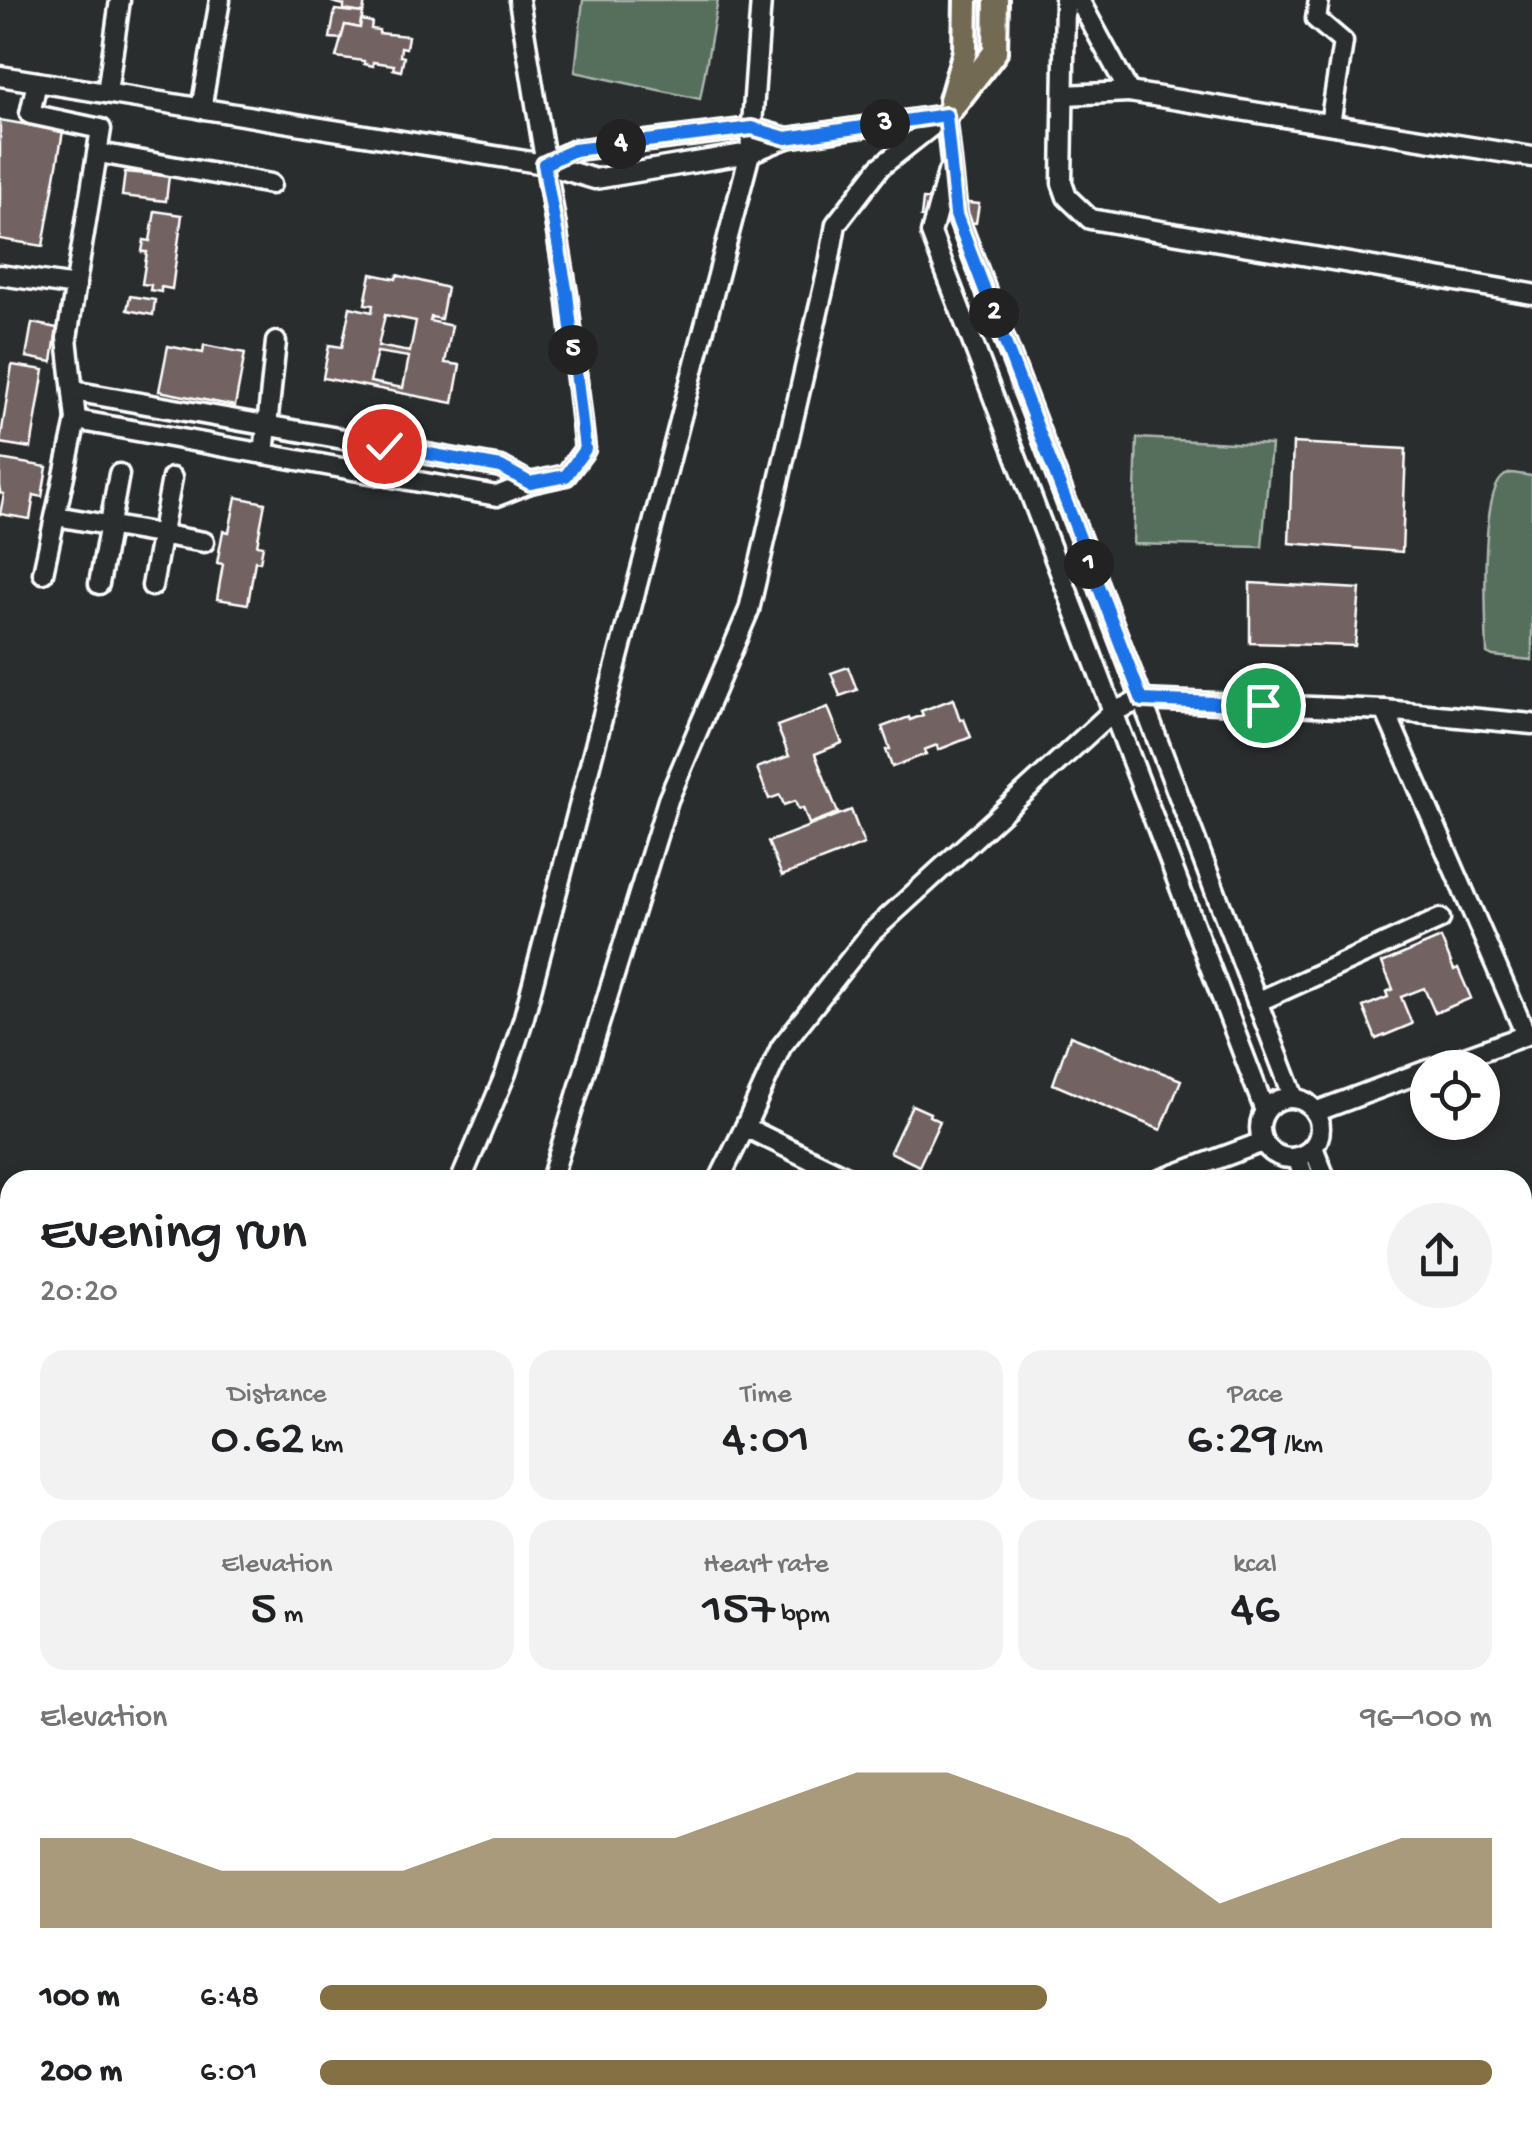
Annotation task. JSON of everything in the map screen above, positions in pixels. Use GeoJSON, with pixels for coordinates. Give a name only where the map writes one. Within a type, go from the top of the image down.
{"type":"FeatureCollection","features":[{"type":"Feature","properties":{"kind":"main road"},"geometry":{"type":"LineString","coordinates":[[946,115],[965,52],[966,0]]}},
{"type":"Feature","properties":{"kind":"main road"},"geometry":{"type":"LineString","coordinates":[[946,115],[995,52],[996,0]]}},
{"type":"Feature","properties":{"kind":"lane"},"geometry":{"type":"LineString","coordinates":[[107,94],[120,0]]}},
{"type":"Feature","properties":{"kind":"lane"},"geometry":{"type":"LineString","coordinates":[[201,109],[220,0]]}},
{"type":"Feature","properties":{"kind":"lane"},"geometry":{"type":"LineString","coordinates":[[76,420],[497,496],[530,483],[566,476],[585,449],[567,294],[519,0]]}},
{"type":"Feature","properties":{"kind":"lane"},"geometry":{"type":"LineString","coordinates":[[465,1170],[506,1074],[524,1018],[750,153],[761,0]]}},
{"type":"Feature","properties":{"kind":"lane"},"geometry":{"type":"LineString","coordinates":[[1065,0],[1062,183],[1067,198],[1090,219],[1532,294]]}},
{"type":"Feature","properties":{"kind":"lane"},"geometry":{"type":"LineString","coordinates":[[1079,0],[1129,92]]}},
{"type":"Feature","properties":{"kind":"lane"},"geometry":{"type":"LineString","coordinates":[[1319,0],[1316,19],[1343,42],[1330,124]]}},
{"type":"Feature","properties":{"kind":"lane"},"geometry":{"type":"LineString","coordinates":[[0,76],[544,164],[594,179],[750,153],[786,138],[946,115]]}},
{"type":"Feature","properties":{"kind":"lane"},"geometry":{"type":"LineString","coordinates":[[37,82],[30,114],[101,130],[67,338],[76,420],[43,574]]}},
{"type":"Feature","properties":{"kind":"lane"},"geometry":{"type":"LineString","coordinates":[[1064,95],[1129,92],[1532,156]]}},
{"type":"Feature","properties":{"kind":"lane"},"geometry":{"type":"LineString","coordinates":[[946,115],[956,215],[1294,1098]]}},
{"type":"Feature","properties":{"kind":"lane"},"geometry":{"type":"LineString","coordinates":[[554,1170],[668,800],[749,610],[836,224],[880,168],[946,115]]}},
{"type":"Feature","properties":{"kind":"lane"},"geometry":{"type":"LineString","coordinates":[[544,164],[574,150],[752,128],[786,138]]}},
{"type":"Feature","properties":{"kind":"lane"},"geometry":{"type":"LineString","coordinates":[[99,153],[271,184]]}},
{"type":"Feature","properties":{"kind":"lane"},"geometry":{"type":"LineString","coordinates":[[951,162],[930,233],[1265,1111]]}},
{"type":"Feature","properties":{"kind":"lane"},"geometry":{"type":"LineString","coordinates":[[0,275],[76,286]]}},
{"type":"Feature","properties":{"kind":"lane"},"geometry":{"type":"LineString","coordinates":[[264,454],[276,342]]}},
{"type":"Feature","properties":{"kind":"lane"},"geometry":{"type":"LineString","coordinates":[[73,392],[501,467],[530,483]]}},
{"type":"Feature","properties":{"kind":"lane"},"geometry":{"type":"LineString","coordinates":[[99,584],[119,474]]}},
{"type":"Feature","properties":{"kind":"lane"},"geometry":{"type":"LineString","coordinates":[[152,586],[172,478]]}},
{"type":"Feature","properties":{"kind":"lane"},"geometry":{"type":"LineString","coordinates":[[56,516],[204,542]]}},
{"type":"Feature","properties":{"kind":"lane"},"geometry":{"type":"LineString","coordinates":[[724,1170],[781,1047],[871,933],[1112,712],[1142,700],[1385,710],[1532,724]]}},
{"type":"Feature","properties":{"kind":"lane"},"geometry":{"type":"LineString","coordinates":[[1385,710],[1529,1034],[1484,1050]]}},
{"type":"Feature","properties":{"kind":"lane"},"geometry":{"type":"LineString","coordinates":[[1257,1002],[1440,919]]}},
{"type":"Feature","properties":{"kind":"lane"},"geometry":{"type":"LineString","coordinates":[[1315,1112],[1410,1077]]}},
{"type":"Feature","properties":{"kind":"lane"},"geometry":{"type":"LineString","coordinates":[[1305,1152],[1277,1155],[1263,1142],[1260,1126],[1265,1111],[1278,1100],[1294,1098],[1315,1112],[1320,1130],[1305,1152],[1305,1170]]}},
{"type":"Feature","properties":{"kind":"lane"},"geometry":{"type":"LineString","coordinates":[[745,1127],[832,1170]]}},
{"type":"Feature","properties":{"kind":"lane"},"geometry":{"type":"LineString","coordinates":[[1187,1170],[1263,1142]]}},
{"type":"Feature","properties":{"kind":"lane"},"geometry":{"type":"LineString","coordinates":[[1305,1152],[1318,1170]]}},
{"type":"Feature","properties":{"kind":"green space"},"geometry":{"type":"Polygon","coordinates":[[[583,0],[718,0],[700,99],[575,72],[583,0]]]}},
{"type":"Feature","properties":{"kind":"green space"},"geometry":{"type":"Polygon","coordinates":[[[1137,438],[1271,445],[1262,547],[1133,544],[1137,438]]]}},
{"type":"Feature","properties":{"kind":"green space"},"geometry":{"type":"Polygon","coordinates":[[[1504,476],[1532,476],[1532,660],[1487,653],[1487,531],[1496,487],[1504,476]]]}},
{"type":"Feature","properties":{"kind":"building"},"geometry":{"type":"Polygon","coordinates":[[[332,0],[365,0],[363,13],[344,10],[344,5],[332,0]]]}},
{"type":"Feature","properties":{"kind":"building"},"geometry":{"type":"Polygon","coordinates":[[[335,10],[363,13],[360,28],[345,25],[342,39],[330,38],[335,10]]]}},
{"type":"Feature","properties":{"kind":"building"},"geometry":{"type":"Polygon","coordinates":[[[361,20],[372,22],[371,29],[379,33],[408,36],[406,48],[401,47],[401,71],[393,69],[394,65],[373,62],[373,66],[336,57],[345,25],[360,28],[361,20]]]}},
{"type":"Feature","properties":{"kind":"building"},"geometry":{"type":"Polygon","coordinates":[[[0,120],[63,131],[43,246],[0,239],[0,120]]]}},
{"type":"Feature","properties":{"kind":"building"},"geometry":{"type":"Polygon","coordinates":[[[125,172],[169,176],[166,201],[122,196],[125,172]]]}},
{"type":"Feature","properties":{"kind":"building"},"geometry":{"type":"Polygon","coordinates":[[[923,199],[979,204],[976,223],[921,217],[923,199]]]}},
{"type":"Feature","properties":{"kind":"building"},"geometry":{"type":"Polygon","coordinates":[[[155,211],[182,215],[172,289],[161,287],[161,292],[142,284],[147,252],[142,252],[144,240],[150,241],[155,211]]]}},
{"type":"Feature","properties":{"kind":"building"},"geometry":{"type":"Polygon","coordinates":[[[371,274],[396,279],[397,275],[447,288],[441,319],[431,317],[430,321],[452,326],[445,363],[460,365],[453,403],[323,378],[329,345],[342,347],[350,307],[372,312],[373,305],[365,304],[371,274]],[[385,315],[378,346],[410,352],[416,321],[385,315]],[[377,352],[370,382],[403,388],[409,357],[377,352]]]}},
{"type":"Feature","properties":{"kind":"building"},"geometry":{"type":"Polygon","coordinates":[[[130,296],[155,300],[153,315],[127,310],[130,296]]]}},
{"type":"Feature","properties":{"kind":"building"},"geometry":{"type":"Polygon","coordinates":[[[32,323],[57,328],[52,362],[26,357],[32,323]]]}},
{"type":"Feature","properties":{"kind":"building"},"geometry":{"type":"Polygon","coordinates":[[[204,345],[245,353],[235,406],[159,391],[168,346],[203,353],[204,345]]]}},
{"type":"Feature","properties":{"kind":"building"},"geometry":{"type":"Polygon","coordinates":[[[12,365],[44,370],[31,448],[0,443],[12,365]]]}},
{"type":"Feature","properties":{"kind":"building"},"geometry":{"type":"Polygon","coordinates":[[[1293,443],[1406,449],[1402,552],[1289,543],[1293,443]]]}},
{"type":"Feature","properties":{"kind":"building"},"geometry":{"type":"Polygon","coordinates":[[[0,459],[47,467],[42,497],[34,495],[30,519],[0,514],[4,494],[0,493],[0,459]]]}},
{"type":"Feature","properties":{"kind":"building"},"geometry":{"type":"Polygon","coordinates":[[[236,497],[265,503],[257,545],[263,546],[260,562],[255,561],[248,604],[217,599],[223,564],[217,563],[223,531],[229,532],[236,497]]]}},
{"type":"Feature","properties":{"kind":"building"},"geometry":{"type":"Polygon","coordinates":[[[1250,583],[1360,589],[1355,646],[1250,643],[1250,583]]]}},
{"type":"Feature","properties":{"kind":"building"},"geometry":{"type":"Polygon","coordinates":[[[848,667],[857,690],[840,696],[831,673],[848,667]]]}},
{"type":"Feature","properties":{"kind":"building"},"geometry":{"type":"Polygon","coordinates":[[[953,699],[971,737],[938,750],[937,745],[924,750],[926,754],[892,767],[882,727],[923,715],[921,711],[953,699]]]}},
{"type":"Feature","properties":{"kind":"building"},"geometry":{"type":"Polygon","coordinates":[[[828,707],[842,743],[815,754],[838,813],[809,824],[803,808],[798,809],[795,801],[784,805],[780,795],[769,799],[757,768],[789,756],[777,726],[828,707]]]}},
{"type":"Feature","properties":{"kind":"building"},"geometry":{"type":"Polygon","coordinates":[[[851,810],[864,844],[782,876],[768,842],[851,810]]]}},
{"type":"Feature","properties":{"kind":"building"},"geometry":{"type":"Polygon","coordinates":[[[1441,938],[1471,998],[1435,1013],[1424,988],[1401,997],[1412,1024],[1376,1039],[1363,1007],[1388,997],[1386,992],[1393,989],[1382,963],[1441,938]]]}},
{"type":"Feature","properties":{"kind":"building"},"geometry":{"type":"Polygon","coordinates":[[[1070,1036],[1181,1080],[1161,1130],[1053,1084],[1070,1036]]]}},
{"type":"Feature","properties":{"kind":"building"},"geometry":{"type":"Polygon","coordinates":[[[912,1105],[940,1121],[919,1166],[890,1152],[912,1105]]]}},
{"type":"Feature","properties":{"kind":"route"},"geometry":{"type":"LineString","coordinates":[[384,446],[501,467],[530,483],[566,476],[585,449],[567,294],[544,164],[574,150],[752,128],[786,138],[946,115],[956,215],[1142,700],[1263,705]]}}]}
